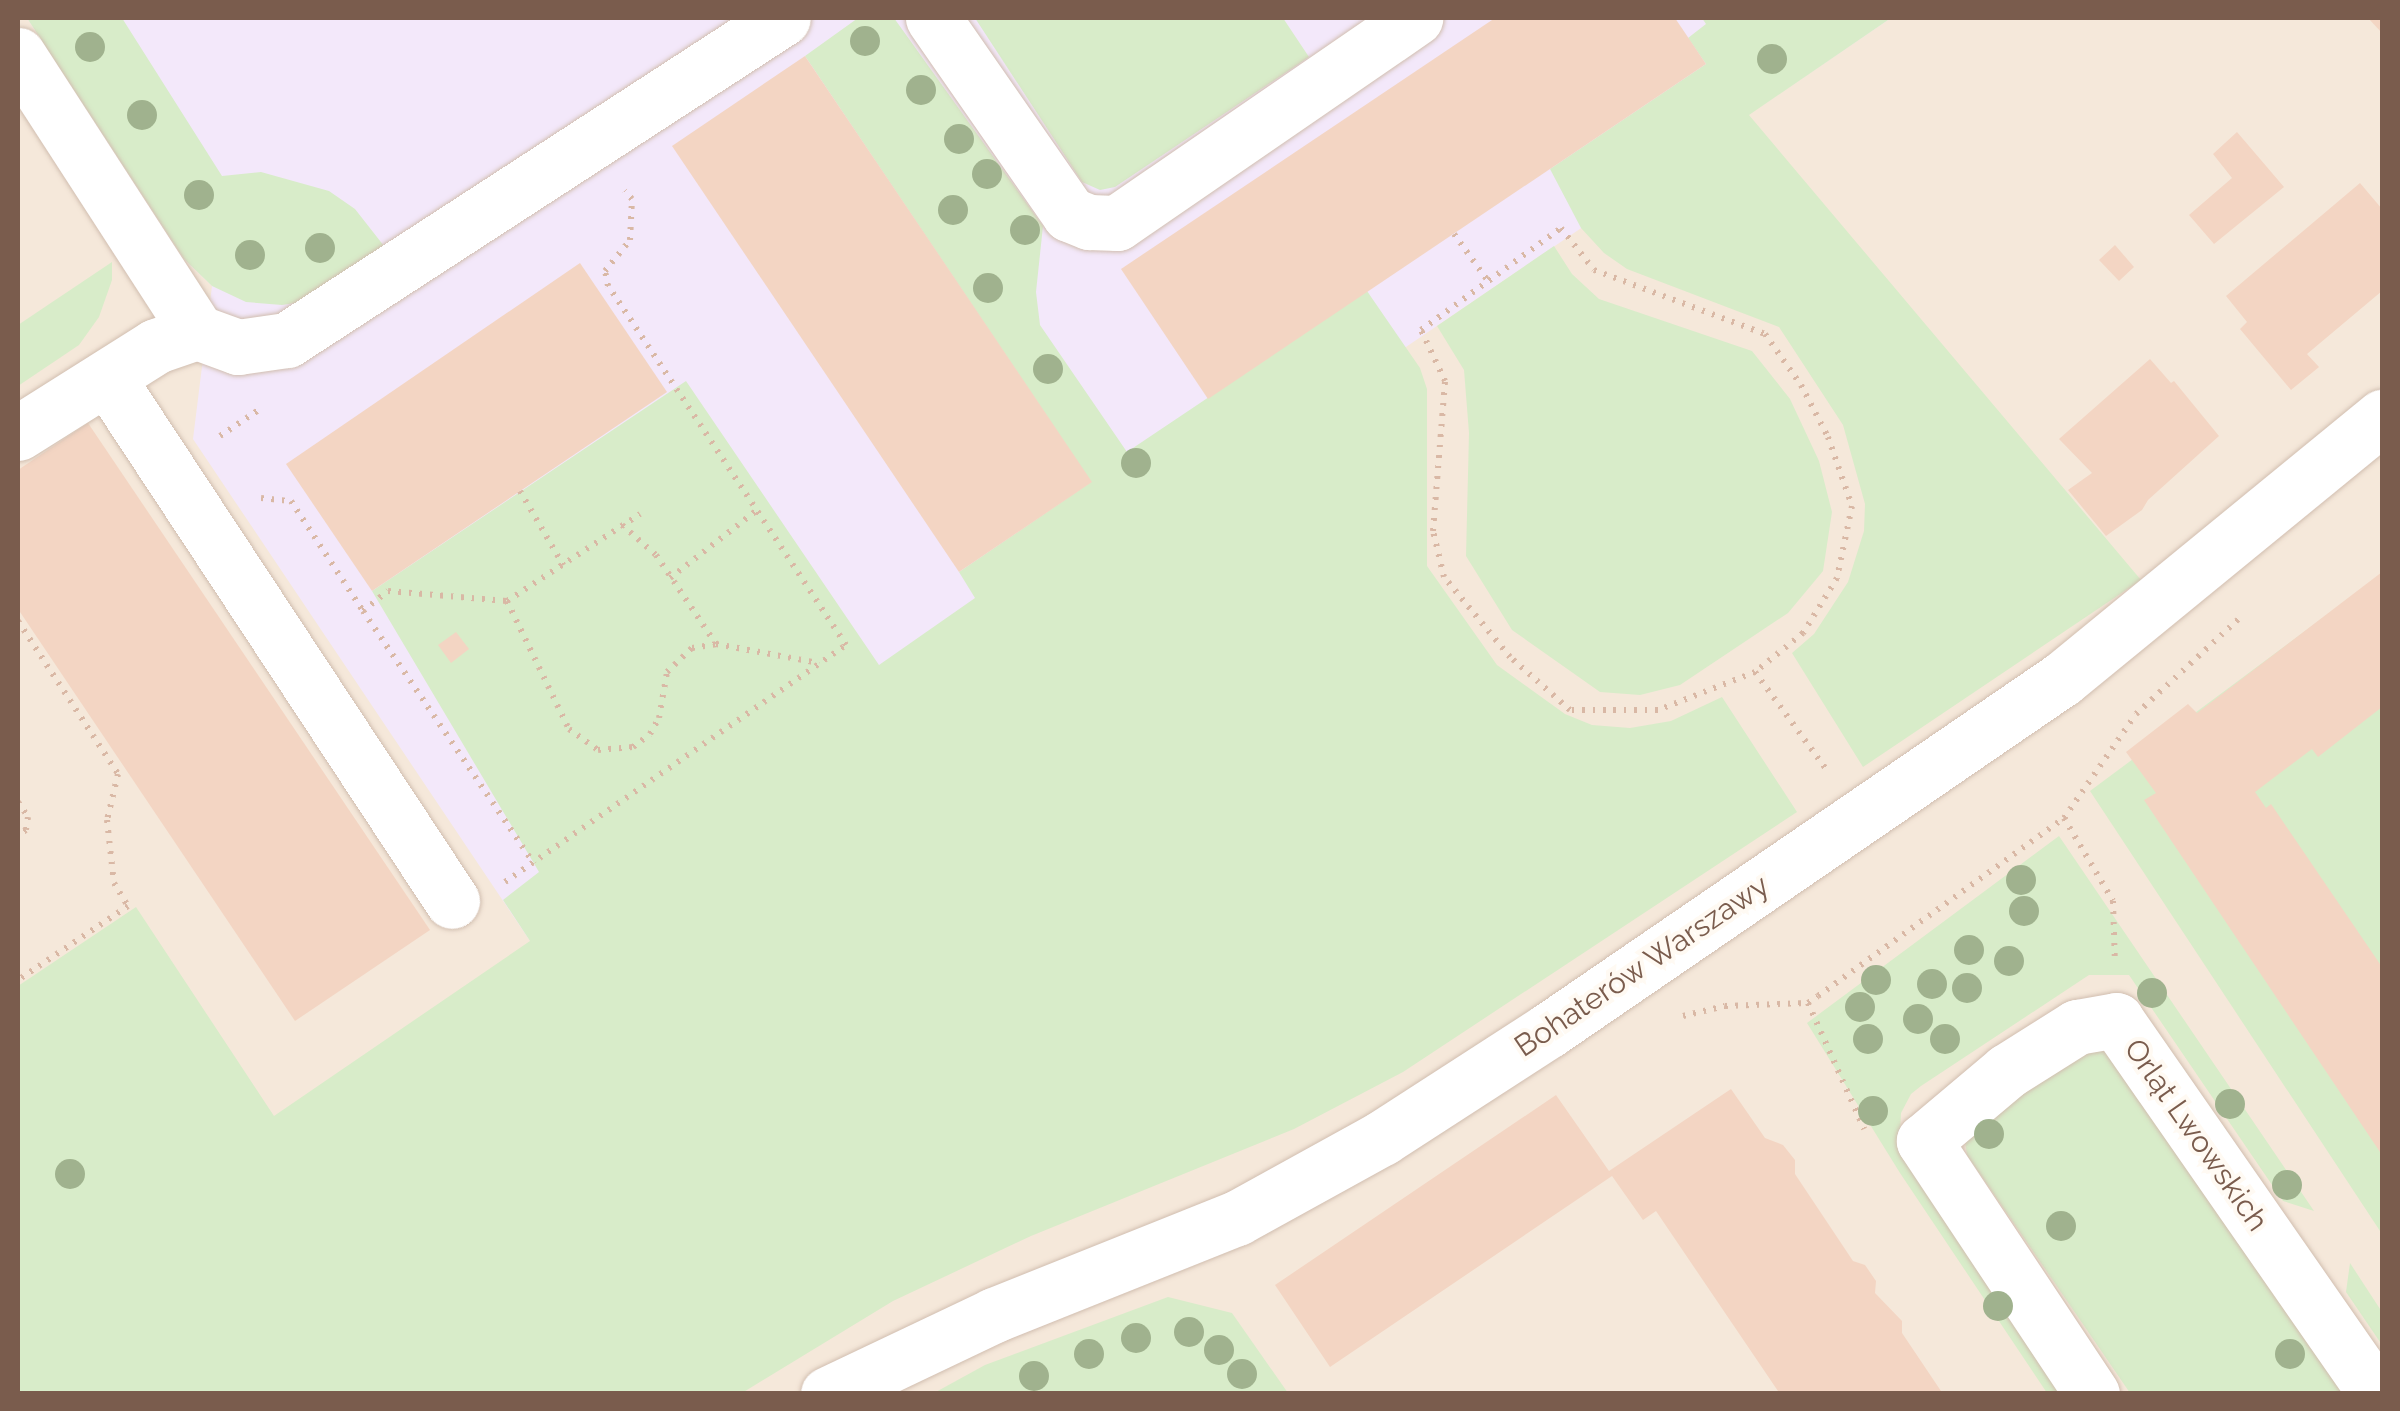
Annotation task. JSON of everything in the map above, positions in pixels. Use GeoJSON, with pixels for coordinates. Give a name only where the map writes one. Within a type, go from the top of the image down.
{"type":"FeatureCollection","features":[{"type":"Feature","properties":{"kind":"street"},"geometry":{"type":"LineString","coordinates":[[18,55],[197,332],[238,348],[288,340],[784,18]]}},
{"type":"Feature","properties":{"kind":"street"},"geometry":{"type":"LineString","coordinates":[[932,18],[1068,214],[1089,222],[1117,223],[1415,18]]}},
{"type":"Feature","properties":{"kind":"street"},"geometry":{"type":"LineString","coordinates":[[18,433],[108,380],[156,346],[197,332]]}},
{"type":"Feature","properties":{"kind":"street"},"geometry":{"type":"LineString","coordinates":[[108,380],[452,902]]}},
{"type":"Feature","properties":{"kind":"street","name":"Bohaterów Warszawy"},"geometry":{"type":"LineString","coordinates":[[828,1394],[994,1315],[1237,1218],[1382,1138],[1549,1030],[2062,679],[2382,418]]}},
{"type":"Feature","properties":{"kind":"street","name":"Orląt Lwowskich"},"geometry":{"type":"LineString","coordinates":[[2092,1394],[1924,1141],[2007,1071],[2077,1027],[2116,1020],[2376,1394]]}},
{"type":"Feature","properties":{"kind":"path"},"geometry":{"type":"LineString","coordinates":[[452,902],[512,879],[846,645],[608,286],[605,271],[630,240],[633,218],[632,200],[619,184]]}},
{"type":"Feature","properties":{"kind":"path"},"geometry":{"type":"LineString","coordinates":[[1561,228],[1594,270],[1765,334],[1800,385],[1828,437],[1852,506],[1838,578],[1803,633],[1755,672],[1658,710],[1570,710],[1510,658],[1444,576],[1433,531],[1445,380],[1421,330],[1561,228]]}},
{"type":"Feature","properties":{"kind":"path"},"geometry":{"type":"LineString","coordinates":[[1454,234],[1488,282]]}},
{"type":"Feature","properties":{"kind":"path"},"geometry":{"type":"LineString","coordinates":[[520,491],[563,565]]}},
{"type":"Feature","properties":{"kind":"path"},"geometry":{"type":"LineString","coordinates":[[253,498],[291,501],[534,864]]}},
{"type":"Feature","properties":{"kind":"path"},"geometry":{"type":"LineString","coordinates":[[670,578],[757,510]]}},
{"type":"Feature","properties":{"kind":"path"},"geometry":{"type":"LineString","coordinates":[[363,610],[388,592],[507,601],[640,514]]}},
{"type":"Feature","properties":{"kind":"path"},"geometry":{"type":"LineString","coordinates":[[622,526],[656,555],[716,644]]}},
{"type":"Feature","properties":{"kind":"path"},"geometry":{"type":"LineString","coordinates":[[507,601],[569,729],[598,750],[634,747],[650,734],[659,718],[667,672],[677,658],[692,648],[716,644],[820,663]]}},
{"type":"Feature","properties":{"kind":"path"},"geometry":{"type":"LineString","coordinates":[[2116,1020],[2113,902],[2064,818],[2136,714],[2252,607]]}},
{"type":"Feature","properties":{"kind":"path"},"geometry":{"type":"LineString","coordinates":[[18,621],[118,774],[107,820],[114,883],[128,906],[18,980]]}},
{"type":"Feature","properties":{"kind":"path"},"geometry":{"type":"LineString","coordinates":[[1755,672],[1828,772]]}},
{"type":"Feature","properties":{"kind":"path"},"geometry":{"type":"LineString","coordinates":[[18,802],[28,817],[26,830],[18,835]]}},
{"type":"Feature","properties":{"kind":"path"},"geometry":{"type":"LineString","coordinates":[[1808,1002],[1869,1140]]}},
{"type":"Feature","properties":{"kind":"shaded area"},"geometry":{"type":"Polygon","coordinates":[[[18,18],[2382,18],[2382,1393],[18,1393],[18,18]]]}},
{"type":"Feature","properties":{"kind":"shaded area"},"geometry":{"type":"Polygon","coordinates":[[[27,18],[1891,18],[530,941],[193,439],[212,286],[184,259],[27,18]]]}},
{"type":"Feature","properties":{"kind":"green space"},"geometry":{"type":"Polygon","coordinates":[[[27,18],[122,18],[222,176],[261,172],[329,191],[355,209],[384,246],[315,300],[282,305],[246,302],[212,286],[184,259],[27,18]]]}},
{"type":"Feature","properties":{"kind":"green space"},"geometry":{"type":"Polygon","coordinates":[[[858,18],[894,18],[1043,226],[1036,292],[1040,325],[1127,452],[1367,291],[1420,368],[1427,389],[1427,566],[1497,665],[1565,714],[1592,725],[1630,728],[1671,721],[1722,697],[1797,812],[1403,1072],[1294,1129],[1031,1236],[893,1301],[742,1393],[18,1394],[18,986],[136,907],[274,1116],[530,941],[503,900],[539,872],[372,591],[686,381],[879,665],[975,598],[959,572],[1091,482],[805,56],[858,18]]]}},
{"type":"Feature","properties":{"kind":"green space"},"geometry":{"type":"Polygon","coordinates":[[[975,18],[1283,18],[1309,57],[1115,187],[1100,190],[1082,182],[975,18]]]}},
{"type":"Feature","properties":{"kind":"green space"},"geometry":{"type":"Polygon","coordinates":[[[1702,18],[1891,18],[1749,115],[2141,580],[1863,767],[1792,653],[1814,634],[1848,582],[1864,531],[1865,504],[1843,425],[1779,327],[1627,269],[1604,253],[1581,228],[1550,169],[1706,64],[1688,38],[1706,24],[1702,18]]]}},
{"type":"Feature","properties":{"kind":"green space"},"geometry":{"type":"Polygon","coordinates":[[[1554,246],[1572,274],[1599,299],[1752,351],[1790,399],[1819,461],[1832,512],[1823,571],[1788,613],[1680,685],[1640,695],[1600,692],[1512,630],[1466,556],[1469,433],[1464,370],[1437,326],[1554,246]]]}},
{"type":"Feature","properties":{"kind":"green space"},"geometry":{"type":"Polygon","coordinates":[[[112,262],[112,280],[99,317],[79,345],[18,386],[18,325],[112,262]]]}},
{"type":"Feature","properties":{"kind":"green space"},"geometry":{"type":"Polygon","coordinates":[[[2382,574],[2382,1234],[2090,791],[2382,574]]]}},
{"type":"Feature","properties":{"kind":"green space"},"geometry":{"type":"Polygon","coordinates":[[[2059,836],[2314,1211],[2283,1201],[2129,975],[2089,975],[1921,1086],[1911,1094],[1901,1113],[1900,1132],[2069,1393],[2047,1393],[1900,1173],[1807,1023],[2059,836]]]}},
{"type":"Feature","properties":{"kind":"green space"},"geometry":{"type":"Polygon","coordinates":[[[2108,1043],[2356,1393],[2130,1393],[1967,1155],[1964,1134],[1989,1101],[2108,1043]]]}},
{"type":"Feature","properties":{"kind":"green space"},"geometry":{"type":"Polygon","coordinates":[[[2350,1263],[2382,1312],[2382,1345],[2346,1292],[2350,1263]]]}},
{"type":"Feature","properties":{"kind":"green space"},"geometry":{"type":"Polygon","coordinates":[[[1168,1297],[1232,1313],[1288,1393],[934,1393],[985,1365],[1168,1297]]]}},
{"type":"Feature","properties":{"kind":"building"},"geometry":{"type":"Polygon","coordinates":[[[1495,18],[1675,18],[1706,64],[1208,399],[1121,269],[1495,18]]]}},
{"type":"Feature","properties":{"kind":"building"},"geometry":{"type":"Polygon","coordinates":[[[2368,18],[2382,18],[2382,33],[2368,18]]]}},
{"type":"Feature","properties":{"kind":"building"},"geometry":{"type":"Polygon","coordinates":[[[805,56],[1092,482],[959,572],[672,146],[805,56]]]}},
{"type":"Feature","properties":{"kind":"building"},"geometry":{"type":"Polygon","coordinates":[[[2237,132],[2284,187],[2214,244],[2189,215],[2232,178],[2213,154],[2237,132]]]}},
{"type":"Feature","properties":{"kind":"building"},"geometry":{"type":"Polygon","coordinates":[[[2360,183],[2382,209],[2382,291],[2307,354],[2319,367],[2291,390],[2240,329],[2247,322],[2226,296],[2360,183]]]}},
{"type":"Feature","properties":{"kind":"building"},"geometry":{"type":"Polygon","coordinates":[[[2115,245],[2134,267],[2119,281],[2099,260],[2115,245]]]}},
{"type":"Feature","properties":{"kind":"building"},"geometry":{"type":"Polygon","coordinates":[[[580,263],[667,392],[372,591],[286,464],[580,263]]]}},
{"type":"Feature","properties":{"kind":"building"},"geometry":{"type":"Polygon","coordinates":[[[2150,359],[2171,383],[2174,381],[2219,436],[2148,500],[2142,510],[2106,536],[2068,490],[2092,473],[2059,439],[2150,359]]]}},
{"type":"Feature","properties":{"kind":"building"},"geometry":{"type":"Polygon","coordinates":[[[88,423],[430,930],[295,1021],[18,609],[18,470],[88,423]]]}},
{"type":"Feature","properties":{"kind":"building"},"geometry":{"type":"Polygon","coordinates":[[[2382,572],[2382,707],[2318,757],[2312,749],[2255,792],[2266,808],[2271,804],[2382,967],[2382,1155],[2144,800],[2156,793],[2126,752],[2188,704],[2197,713],[2382,572]]]}},
{"type":"Feature","properties":{"kind":"building"},"geometry":{"type":"Polygon","coordinates":[[[456,632],[469,649],[451,663],[438,645],[456,632]]]}},
{"type":"Feature","properties":{"kind":"building"},"geometry":{"type":"Polygon","coordinates":[[[1731,1089],[1765,1138],[1783,1145],[1795,1160],[1795,1174],[1853,1261],[1865,1265],[1876,1281],[1875,1293],[1902,1321],[1902,1333],[1943,1394],[1780,1394],[1656,1211],[1643,1220],[1612,1176],[1330,1367],[1275,1285],[1556,1095],[1609,1171],[1731,1089]]]}}]}
